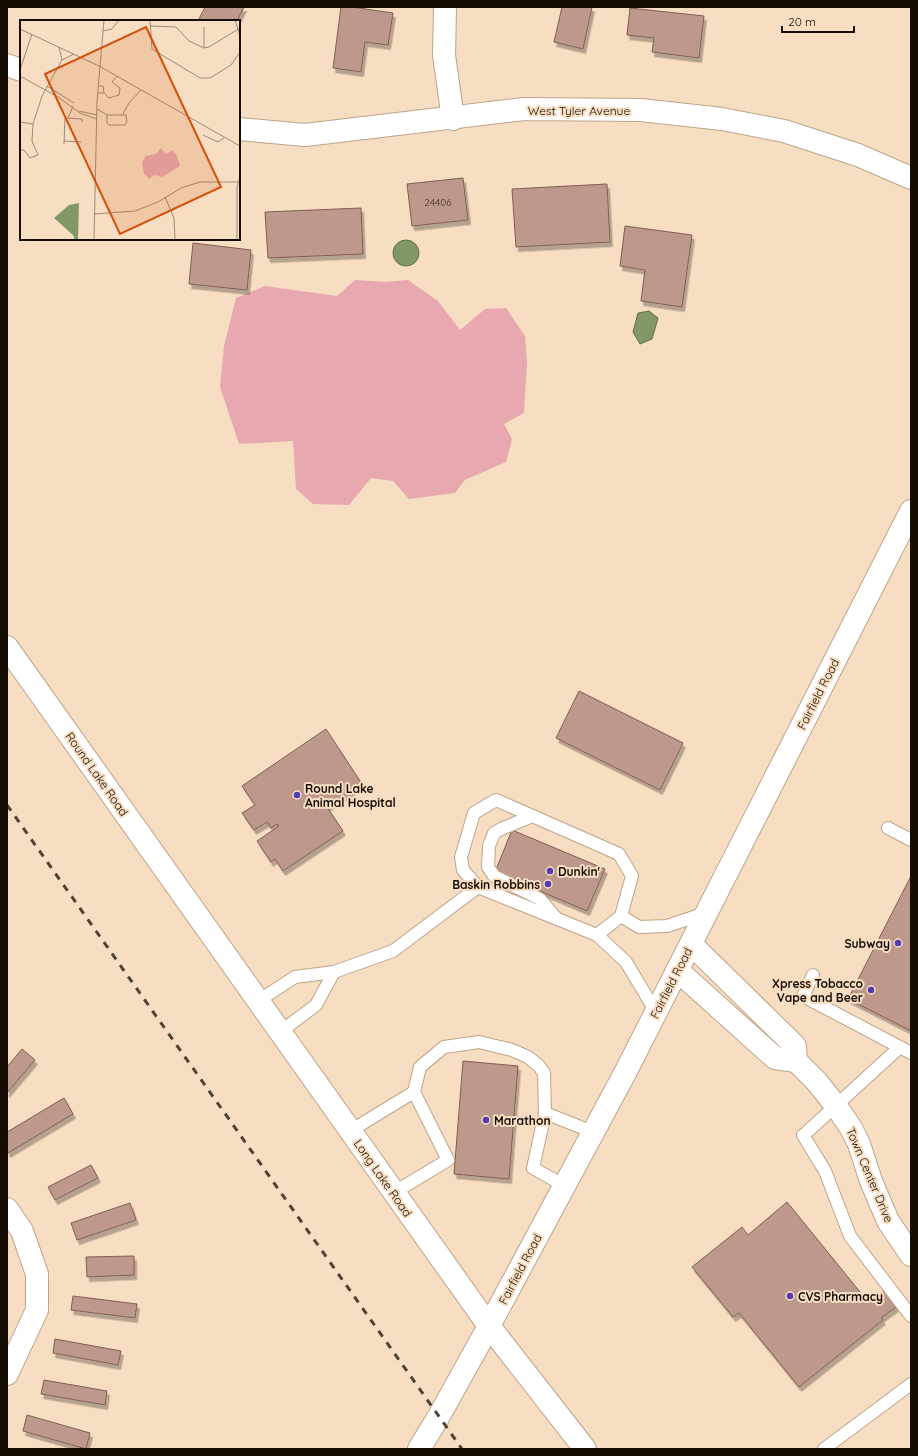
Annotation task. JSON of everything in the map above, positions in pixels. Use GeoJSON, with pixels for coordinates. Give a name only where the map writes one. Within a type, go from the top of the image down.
{"type":"FeatureCollection","features":[{"type":"Feature","properties":{"kind":"street"},"geometry":{"type":"LineString","coordinates":[[445,7],[444,55],[453,119]]}},
{"type":"Feature","properties":{"kind":"street"},"geometry":{"type":"LineString","coordinates":[[7,64],[20,70]]}},
{"type":"Feature","properties":{"kind":"street","name":"West Tyler Avenue"},"geometry":{"type":"LineString","coordinates":[[240,129],[305,135],[453,119],[524,109],[641,110],[722,119],[784,131],[858,155],[911,178]]}},
{"type":"Feature","properties":{"kind":"street","name":"Fairfield Road"},"geometry":{"type":"LineString","coordinates":[[419,1449],[489,1326],[656,1012],[911,511]]}},
{"type":"Feature","properties":{"kind":"street","name":"Round Lake Road"},"geometry":{"type":"LineString","coordinates":[[7,647],[188,902]]}},
{"type":"Feature","properties":{"kind":"street","name":"Long Lake Road"},"geometry":{"type":"LineString","coordinates":[[188,902],[393,1193],[489,1326],[584,1449]]}},
{"type":"Feature","properties":{"kind":"street"},"geometry":{"type":"LineString","coordinates":[[677,970],[775,1058],[796,1061],[795,1046],[691,944]]}},
{"type":"Feature","properties":{"kind":"street","name":"Town Center Drive"},"geometry":{"type":"LineString","coordinates":[[796,1061],[812,1076],[836,1106],[851,1128],[859,1144],[874,1188],[888,1221],[911,1255]]}},
{"type":"Feature","properties":{"kind":"street"},"geometry":{"type":"LineString","coordinates":[[7,1209],[22,1231],[37,1274],[37,1310],[7,1374]]}},
{"type":"Feature","properties":{"kind":"lane"},"geometry":{"type":"LineString","coordinates":[[597,935],[621,916],[632,876],[619,854],[496,800],[474,813],[461,857],[463,870],[478,887],[597,935],[626,962],[656,1012]]}},
{"type":"Feature","properties":{"kind":"lane"},"geometry":{"type":"LineString","coordinates":[[533,816],[494,833],[489,846],[488,867],[494,876],[540,899],[557,920]]}},
{"type":"Feature","properties":{"kind":"lane"},"geometry":{"type":"LineString","coordinates":[[888,828],[911,840]]}},
{"type":"Feature","properties":{"kind":"lane"},"geometry":{"type":"LineString","coordinates":[[258,1001],[295,977],[334,972],[393,951],[478,887]]}},
{"type":"Feature","properties":{"kind":"lane"},"geometry":{"type":"LineString","coordinates":[[621,916],[639,927],[667,926],[707,913]]}},
{"type":"Feature","properties":{"kind":"lane"},"geometry":{"type":"LineString","coordinates":[[280,1032],[316,1005],[334,972]]}},
{"type":"Feature","properties":{"kind":"lane"},"geometry":{"type":"LineString","coordinates":[[813,975],[802,996],[906,1050],[805,1133],[825,1171],[850,1236],[911,1316]]}},
{"type":"Feature","properties":{"kind":"lane"},"geometry":{"type":"LineString","coordinates":[[393,1193],[448,1160],[414,1092],[420,1067],[444,1047],[479,1042],[512,1050],[528,1057],[540,1066],[544,1073],[545,1113],[533,1168],[564,1186]]}},
{"type":"Feature","properties":{"kind":"lane"},"geometry":{"type":"LineString","coordinates":[[350,1131],[414,1092]]}},
{"type":"Feature","properties":{"kind":"lane"},"geometry":{"type":"LineString","coordinates":[[545,1113],[593,1132]]}},
{"type":"Feature","properties":{"kind":"lane"},"geometry":{"type":"LineString","coordinates":[[824,1449],[911,1384]]}},
{"type":"Feature","properties":{"kind":"shaded area"},"geometry":{"type":"Polygon","coordinates":[[[406,240],[415,244],[419,253],[415,262],[406,266],[397,262],[393,253],[397,244],[406,240]]]}},
{"type":"Feature","properties":{"kind":"shaded area"},"geometry":{"type":"Polygon","coordinates":[[[355,280],[385,282],[408,280],[438,301],[460,330],[485,309],[506,308],[525,336],[527,363],[524,413],[504,424],[512,439],[506,462],[465,480],[455,493],[409,499],[393,481],[371,478],[349,505],[313,504],[296,489],[293,441],[239,444],[220,387],[224,346],[236,298],[265,286],[337,296],[355,280]]]}},
{"type":"Feature","properties":{"kind":"shaded area"},"geometry":{"type":"Polygon","coordinates":[[[649,311],[658,318],[652,339],[640,344],[633,332],[638,313],[649,311]]]}},
{"type":"Feature","properties":{"kind":"building"},"geometry":{"type":"Polygon","coordinates":[[[205,7],[244,7],[238,20],[198,20],[205,7]]]}},
{"type":"Feature","properties":{"kind":"building"},"geometry":{"type":"Polygon","coordinates":[[[341,7],[352,7],[393,13],[388,45],[365,42],[361,72],[333,68],[341,7]]]}},
{"type":"Feature","properties":{"kind":"building"},"geometry":{"type":"Polygon","coordinates":[[[562,7],[592,7],[583,49],[554,42],[562,7]]]}},
{"type":"Feature","properties":{"kind":"building"},"geometry":{"type":"Polygon","coordinates":[[[630,8],[704,16],[699,58],[652,52],[654,38],[627,35],[630,8]]]}},
{"type":"Feature","properties":{"kind":"building"},"geometry":{"type":"Polygon","coordinates":[[[463,178],[468,220],[412,226],[407,184],[463,178]]]}},
{"type":"Feature","properties":{"kind":"building"},"geometry":{"type":"Polygon","coordinates":[[[607,184],[610,242],[516,247],[512,189],[607,184]]]}},
{"type":"Feature","properties":{"kind":"building"},"geometry":{"type":"Polygon","coordinates":[[[361,208],[363,254],[268,258],[265,212],[361,208]]]}},
{"type":"Feature","properties":{"kind":"building"},"geometry":{"type":"Polygon","coordinates":[[[625,226],[692,235],[682,307],[641,301],[645,270],[620,266],[625,226]]]}},
{"type":"Feature","properties":{"kind":"building"},"geometry":{"type":"Polygon","coordinates":[[[193,243],[251,250],[247,290],[189,284],[193,243]]]}},
{"type":"Feature","properties":{"kind":"building"},"geometry":{"type":"Polygon","coordinates":[[[579,691],[683,743],[660,790],[556,738],[579,691]]]}},
{"type":"Feature","properties":{"kind":"building","name":"Round Lake Animal Hospital"},"geometry":{"type":"Polygon","coordinates":[[[326,729],[362,784],[327,807],[343,831],[283,871],[275,859],[271,862],[257,841],[279,826],[277,824],[271,828],[267,822],[254,830],[242,813],[255,805],[242,786],[326,729]]]}},
{"type":"Feature","properties":{"kind":"building","name":"Dunkin'"},"geometry":{"type":"Polygon","coordinates":[[[512,830],[605,869],[587,911],[495,872],[512,830]]]}},
{"type":"Feature","properties":{"kind":"building"},"geometry":{"type":"Polygon","coordinates":[[[911,876],[911,1031],[848,999],[911,876]]]}},
{"type":"Feature","properties":{"kind":"building"},"geometry":{"type":"Polygon","coordinates":[[[22,1049],[35,1060],[7,1093],[7,1067],[22,1049]]]}},
{"type":"Feature","properties":{"kind":"building"},"geometry":{"type":"Polygon","coordinates":[[[463,1061],[518,1066],[509,1179],[454,1174],[463,1061]]]}},
{"type":"Feature","properties":{"kind":"building"},"geometry":{"type":"Polygon","coordinates":[[[64,1098],[73,1114],[8,1153],[7,1132],[64,1098]]]}},
{"type":"Feature","properties":{"kind":"building"},"geometry":{"type":"Polygon","coordinates":[[[91,1165],[98,1178],[55,1200],[48,1187],[91,1165]]]}},
{"type":"Feature","properties":{"kind":"building","name":"CVS Pharmacy"},"geometry":{"type":"Polygon","coordinates":[[[787,1202],[869,1303],[887,1289],[899,1305],[881,1318],[883,1320],[799,1387],[739,1313],[733,1317],[692,1267],[742,1227],[748,1235],[787,1202]]]}},
{"type":"Feature","properties":{"kind":"building"},"geometry":{"type":"Polygon","coordinates":[[[130,1203],[136,1220],[77,1240],[71,1223],[130,1203]]]}},
{"type":"Feature","properties":{"kind":"building"},"geometry":{"type":"Polygon","coordinates":[[[134,1256],[134,1275],[87,1277],[86,1257],[134,1256]]]}},
{"type":"Feature","properties":{"kind":"building"},"geometry":{"type":"Polygon","coordinates":[[[73,1296],[137,1304],[135,1318],[71,1310],[73,1296]]]}},
{"type":"Feature","properties":{"kind":"building"},"geometry":{"type":"Polygon","coordinates":[[[55,1339],[121,1351],[118,1365],[53,1353],[55,1339]]]}},
{"type":"Feature","properties":{"kind":"building"},"geometry":{"type":"Polygon","coordinates":[[[44,1380],[107,1391],[105,1405],[41,1394],[44,1380]]]}},
{"type":"Feature","properties":{"kind":"building"},"geometry":{"type":"Polygon","coordinates":[[[27,1415],[90,1433],[86,1449],[23,1431],[27,1415]]]}},
{"type":"Feature","properties":{"kind":"railway"},"geometry":{"type":"LineString","coordinates":[[7,805],[462,1449]]}},
{"type":"Feature","properties":{"kind":"place","name":"Round Lake Animal Hospital"},"geometry":{"type":"Point","coordinates":[297,795]}},
{"type":"Feature","properties":{"kind":"place","name":"Dunkin'"},"geometry":{"type":"Point","coordinates":[550,871]}},
{"type":"Feature","properties":{"kind":"place","name":"Baskin Robbins"},"geometry":{"type":"Point","coordinates":[548,884]}},
{"type":"Feature","properties":{"kind":"place","name":"Subway"},"geometry":{"type":"Point","coordinates":[898,943]}},
{"type":"Feature","properties":{"kind":"place","name":"Xpress Tobacco Vape and Beer"},"geometry":{"type":"Point","coordinates":[871,990]}},
{"type":"Feature","properties":{"kind":"place","name":"Marathon"},"geometry":{"type":"Point","coordinates":[486,1120]}},
{"type":"Feature","properties":{"kind":"place","name":"CVS Pharmacy"},"geometry":{"type":"Point","coordinates":[790,1296]}}]}
